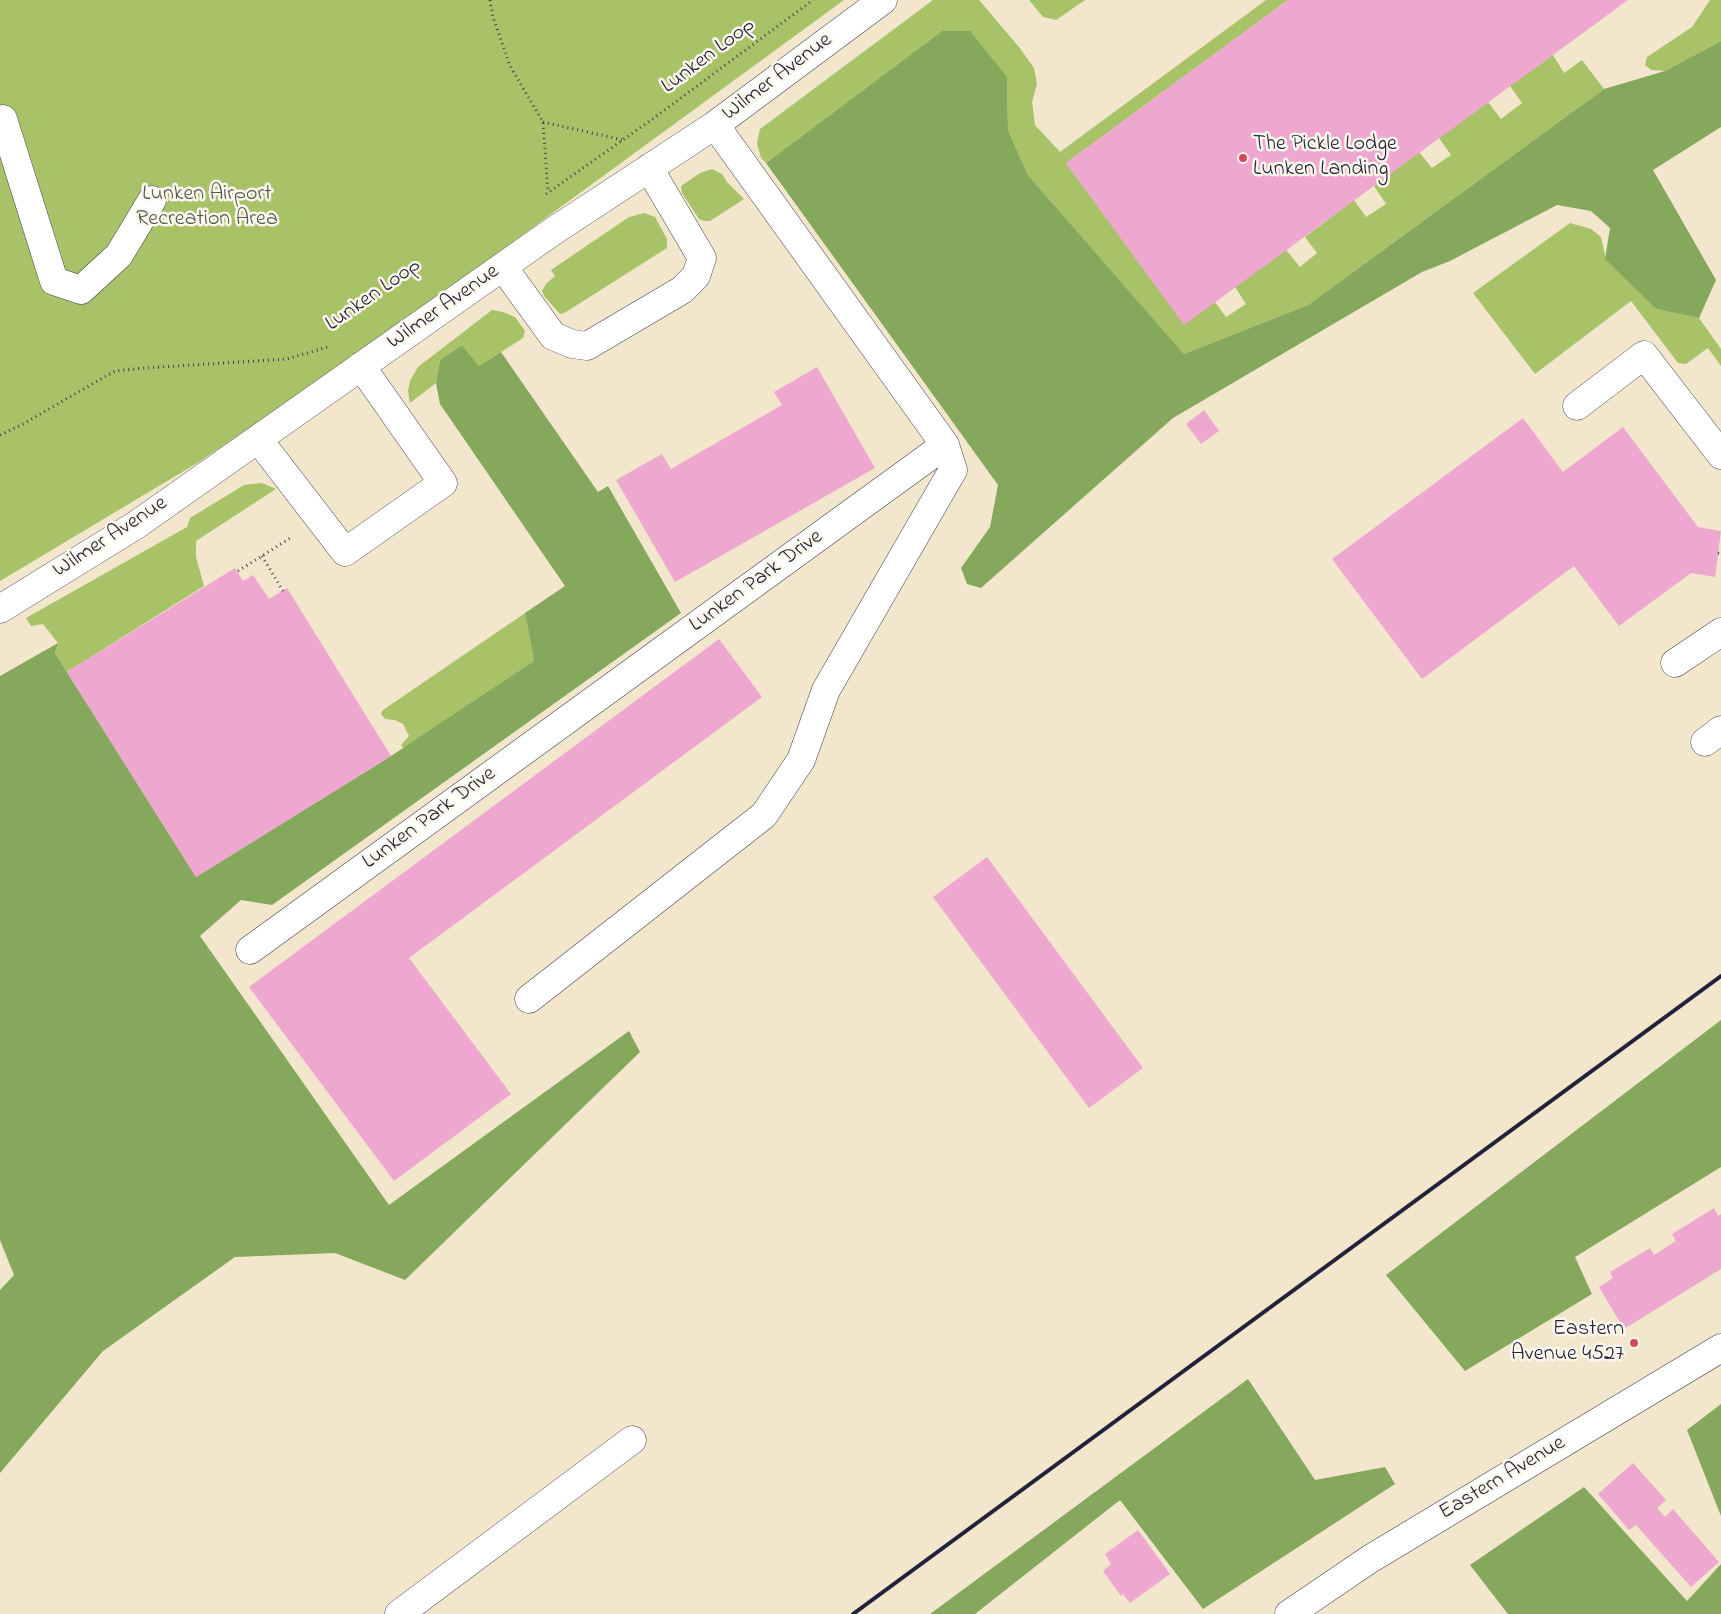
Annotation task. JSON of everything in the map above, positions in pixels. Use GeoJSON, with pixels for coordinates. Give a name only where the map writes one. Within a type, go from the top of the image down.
{"type":"FeatureCollection","features":[{"type":"Feature","properties":{"kind":"street","name":"Wilmer Avenue"},"geometry":{"type":"LineString","coordinates":[[0,609],[136,524],[503,267],[716,125],[883,0]]}},
{"type":"Feature","properties":{"kind":"street"},"geometry":{"type":"LineString","coordinates":[[3,119],[54,281],[81,290],[119,255],[152,200]]}},
{"type":"Feature","properties":{"kind":"street"},"geometry":{"type":"LineString","coordinates":[[529,999],[764,815],[801,760],[826,690],[953,470],[945,445],[716,125]]}},
{"type":"Feature","properties":{"kind":"street"},"geometry":{"type":"LineString","coordinates":[[503,267],[553,336],[572,344],[587,346],[682,290],[696,276],[702,258],[649,168]]}},
{"type":"Feature","properties":{"kind":"street"},"geometry":{"type":"LineString","coordinates":[[1578,406],[1644,355],[1721,455]]}},
{"type":"Feature","properties":{"kind":"street"},"geometry":{"type":"LineString","coordinates":[[258,439],[345,552],[443,484],[362,366]]}},
{"type":"Feature","properties":{"kind":"street","name":"Lunken Park Drive"},"geometry":{"type":"LineString","coordinates":[[250,950],[945,445]]}},
{"type":"Feature","properties":{"kind":"street"},"geometry":{"type":"LineString","coordinates":[[1675,663],[1721,632]]}},
{"type":"Feature","properties":{"kind":"street","name":"Eastern Avenue"},"geometry":{"type":"LineString","coordinates":[[1289,1614],[1370,1559],[1721,1348]]}},
{"type":"Feature","properties":{"kind":"street"},"geometry":{"type":"LineString","coordinates":[[400,1614],[632,1440]]}},
{"type":"Feature","properties":{"kind":"path"},"geometry":{"type":"LineString","coordinates":[[490,0],[493,17],[510,66],[543,122],[548,193]]}},
{"type":"Feature","properties":{"kind":"path","name":"Lunken Loop"},"geometry":{"type":"LineString","coordinates":[[540,198],[623,140],[813,0]]}},
{"type":"Feature","properties":{"kind":"path"},"geometry":{"type":"LineString","coordinates":[[543,122],[623,140]]}},
{"type":"Feature","properties":{"kind":"path","name":"Lunken Loop"},"geometry":{"type":"LineString","coordinates":[[0,435],[23,424],[115,371],[287,359],[333,345]]}},
{"type":"Feature","properties":{"kind":"path"},"geometry":{"type":"LineString","coordinates":[[238,571],[320,520]]}},
{"type":"Feature","properties":{"kind":"path"},"geometry":{"type":"LineString","coordinates":[[262,556],[283,591]]}},
{"type":"Feature","properties":{"kind":"green space","name":"Lunken Airport Recreation Area"},"geometry":{"type":"Polygon","coordinates":[[[0,0],[844,0],[380,339],[199,462],[0,581],[0,0]]]}},
{"type":"Feature","properties":{"kind":"green space"},"geometry":{"type":"Polygon","coordinates":[[[933,0],[979,0],[1019,47],[1034,68],[1037,84],[1032,102],[1035,125],[1060,152],[1266,0],[1288,0],[1066,163],[1184,324],[1215,302],[1226,317],[1246,304],[1235,287],[1286,250],[1300,267],[1317,253],[1305,237],[1354,200],[1366,217],[1386,204],[1374,186],[1419,152],[1432,168],[1451,155],[1439,138],[1488,102],[1501,119],[1522,103],[1510,86],[1553,55],[1564,73],[1582,60],[1604,89],[1308,305],[1184,354],[1028,175],[1008,130],[1007,77],[942,31],[766,163],[761,158],[757,143],[760,129],[933,0]]]}},
{"type":"Feature","properties":{"kind":"green space"},"geometry":{"type":"Polygon","coordinates":[[[1029,0],[1085,0],[1056,20],[1043,17],[1029,0]]]}},
{"type":"Feature","properties":{"kind":"green space"},"geometry":{"type":"Polygon","coordinates":[[[1710,0],[1721,0],[1721,41],[1665,71],[1651,70],[1645,65],[1647,57],[1692,27],[1710,0]]]}},
{"type":"Feature","properties":{"kind":"green space"},"geometry":{"type":"Polygon","coordinates":[[[942,31],[970,31],[1007,77],[1008,130],[1028,175],[1184,354],[1308,305],[1604,89],[1665,71],[1721,41],[1721,127],[1653,170],[1716,280],[1699,318],[1656,309],[1605,259],[1610,228],[1591,211],[1557,205],[1450,261],[1422,272],[1173,418],[981,588],[967,584],[961,568],[990,527],[998,485],[766,163],[942,31]]]}},
{"type":"Feature","properties":{"kind":"green space"},"geometry":{"type":"Polygon","coordinates":[[[712,169],[722,174],[727,182],[744,199],[710,221],[704,221],[699,219],[682,193],[681,186],[700,173],[712,169]]]}},
{"type":"Feature","properties":{"kind":"green space"},"geometry":{"type":"Polygon","coordinates":[[[644,213],[655,217],[667,239],[667,248],[560,314],[544,296],[542,291],[546,284],[555,276],[551,270],[629,217],[644,213]]]}},
{"type":"Feature","properties":{"kind":"green space"},"geometry":{"type":"Polygon","coordinates":[[[1570,223],[1591,229],[1601,237],[1606,259],[1656,309],[1699,318],[1721,349],[1721,366],[1708,348],[1686,364],[1678,363],[1631,301],[1535,374],[1473,293],[1570,223]]]}},
{"type":"Feature","properties":{"kind":"green space"},"geometry":{"type":"Polygon","coordinates":[[[492,310],[515,317],[525,331],[523,338],[479,366],[462,345],[440,360],[436,383],[410,403],[408,391],[410,381],[418,367],[492,310]]]}},
{"type":"Feature","properties":{"kind":"green space"},"geometry":{"type":"Polygon","coordinates":[[[462,345],[479,366],[501,352],[598,492],[608,486],[681,613],[272,905],[241,900],[200,936],[389,1205],[629,1031],[640,1052],[405,1280],[335,1253],[235,1257],[103,1351],[0,1473],[0,1290],[14,1275],[0,1240],[0,676],[58,643],[55,653],[196,877],[391,756],[534,661],[525,613],[565,586],[440,404],[436,383],[440,360],[462,345]]]}},
{"type":"Feature","properties":{"kind":"green space"},"geometry":{"type":"Polygon","coordinates":[[[262,483],[276,489],[196,541],[196,557],[204,586],[67,672],[55,653],[58,643],[43,624],[31,626],[26,618],[187,527],[190,518],[244,485],[262,483]]]}},
{"type":"Feature","properties":{"kind":"green space"},"geometry":{"type":"Polygon","coordinates":[[[525,613],[534,661],[404,749],[401,745],[409,736],[403,724],[395,720],[385,719],[381,714],[383,710],[525,613]]]}},
{"type":"Feature","properties":{"kind":"green space"},"geometry":{"type":"Polygon","coordinates":[[[1721,1020],[1721,1167],[1575,1257],[1592,1294],[1465,1371],[1386,1275],[1721,1020]]]}},
{"type":"Feature","properties":{"kind":"green space"},"geometry":{"type":"Polygon","coordinates":[[[1248,1379],[1315,1480],[1385,1467],[1395,1484],[1203,1609],[1120,1500],[975,1614],[930,1614],[1248,1379]]]}},
{"type":"Feature","properties":{"kind":"green space"},"geometry":{"type":"Polygon","coordinates":[[[1721,1404],[1721,1516],[1687,1430],[1721,1404]]]}},
{"type":"Feature","properties":{"kind":"green space"},"geometry":{"type":"Polygon","coordinates":[[[1584,1487],[1687,1601],[1721,1564],[1721,1614],[1508,1614],[1470,1565],[1584,1487]]]}},
{"type":"Feature","properties":{"kind":"building","name":"The Pickle Lodge Lunken Landing"},"geometry":{"type":"Polygon","coordinates":[[[1288,0],[1628,0],[1184,325],[1066,163],[1288,0]]]}},
{"type":"Feature","properties":{"kind":"building"},"geometry":{"type":"Polygon","coordinates":[[[817,367],[875,468],[675,582],[616,480],[662,454],[671,469],[782,405],[774,392],[817,367]]]}},
{"type":"Feature","properties":{"kind":"building"},"geometry":{"type":"Polygon","coordinates":[[[1204,410],[1219,431],[1201,444],[1186,424],[1204,410]]]}},
{"type":"Feature","properties":{"kind":"building"},"geometry":{"type":"Polygon","coordinates":[[[1523,418],[1563,472],[1623,427],[1698,527],[1721,531],[1715,577],[1691,573],[1619,626],[1574,566],[1422,679],[1332,559],[1523,418]]]}},
{"type":"Feature","properties":{"kind":"building"},"geometry":{"type":"Polygon","coordinates":[[[235,568],[243,581],[253,575],[269,599],[287,588],[391,756],[196,877],[67,672],[235,568]]]}},
{"type":"Feature","properties":{"kind":"building"},"geometry":{"type":"Polygon","coordinates":[[[719,639],[762,697],[409,958],[511,1094],[394,1181],[249,987],[719,639]]]}},
{"type":"Feature","properties":{"kind":"building"},"geometry":{"type":"Polygon","coordinates":[[[987,857],[1143,1068],[1089,1108],[933,897],[987,857]]]}},
{"type":"Feature","properties":{"kind":"building"},"geometry":{"type":"Polygon","coordinates":[[[1714,1208],[1718,1216],[1721,1214],[1721,1269],[1624,1329],[1599,1287],[1613,1278],[1610,1272],[1650,1248],[1654,1255],[1676,1241],[1672,1234],[1714,1208]]]}},
{"type":"Feature","properties":{"kind":"building"},"geometry":{"type":"Polygon","coordinates":[[[1633,1463],[1666,1500],[1657,1508],[1665,1517],[1673,1509],[1719,1562],[1691,1587],[1636,1525],[1629,1530],[1598,1494],[1633,1463]]]}},
{"type":"Feature","properties":{"kind":"building"},"geometry":{"type":"Polygon","coordinates":[[[1138,1530],[1170,1574],[1130,1603],[1123,1594],[1121,1596],[1103,1571],[1111,1564],[1105,1554],[1138,1530]]]}},
{"type":"Feature","properties":{"kind":"railway"},"geometry":{"type":"LineString","coordinates":[[853,1614],[1721,976]]}},
{"type":"Feature","properties":{"kind":"place","name":"The Pickle Lodge Lunken Landing"},"geometry":{"type":"Point","coordinates":[1243,158]}},
{"type":"Feature","properties":{"kind":"place","name":"Eastern Avenue 4527"},"geometry":{"type":"Point","coordinates":[1634,1343]}}]}
